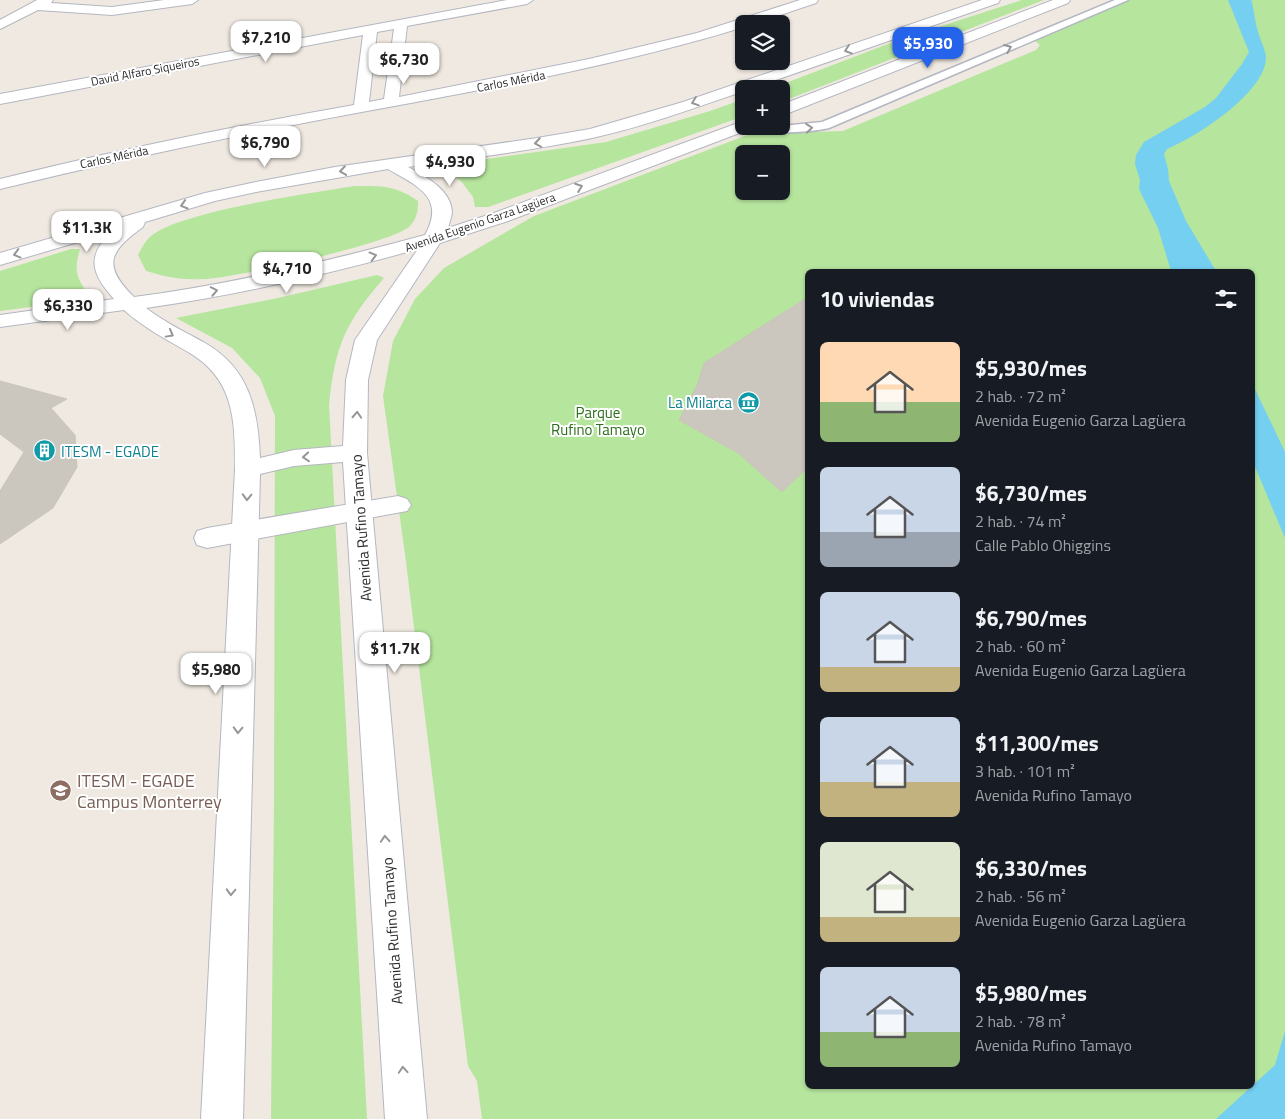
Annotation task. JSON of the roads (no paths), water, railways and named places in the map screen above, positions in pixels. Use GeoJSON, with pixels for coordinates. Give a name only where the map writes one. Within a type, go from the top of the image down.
{"type":"FeatureCollection","features":[{"type":"Feature","properties":{"kind":"street"},"geometry":{"type":"LineString","coordinates":[[0,24],[41,3],[119,11],[192,0]]}},
{"type":"Feature","properties":{"kind":"street","name":"David Alfaro Siqueiros"},"geometry":{"type":"LineString","coordinates":[[0,99],[527,0]]}},
{"type":"Feature","properties":{"kind":"street","name":"Carlos Mérida"},"geometry":{"type":"LineString","coordinates":[[0,184],[135,152],[599,62],[697,37],[812,0]]}},
{"type":"Feature","properties":{"kind":"street"},"geometry":{"type":"LineString","coordinates":[[0,259],[212,197],[256,187],[336,172],[568,138],[629,123],[992,0]]}},
{"type":"Feature","properties":{"kind":"street"},"geometry":{"type":"LineString","coordinates":[[790,107],[1064,0]]}},
{"type":"Feature","properties":{"kind":"street"},"geometry":{"type":"LineString","coordinates":[[391,103],[401,23]]}},
{"type":"Feature","properties":{"kind":"street"},"geometry":{"type":"LineString","coordinates":[[361,108],[371,28]]}},
{"type":"Feature","properties":{"kind":"street","name":"Avenida Eugenio Garza Lagüera"},"geometry":{"type":"LineString","coordinates":[[0,321],[131,305],[193,295],[345,263],[434,239],[510,213],[735,129]]}},
{"type":"Feature","properties":{"kind":"street","name":"Avenida Rufino Tamayo"},"geometry":{"type":"LineString","coordinates":[[391,164],[419,180],[433,191],[441,202],[443,215],[434,239],[366,339],[359,361],[355,453],[406,1119]]}},
{"type":"Feature","properties":{"kind":"street"},"geometry":{"type":"LineString","coordinates":[[148,216],[125,231],[111,245],[103,258],[105,272],[111,283],[131,305],[161,329],[200,350],[220,367],[233,382],[240,398],[246,425],[248,469],[246,531],[222,1119]]}},
{"type":"Feature","properties":{"kind":"street"},"geometry":{"type":"LineString","coordinates":[[248,469],[294,458],[355,453]]}},
{"type":"Feature","properties":{"kind":"street"},"geometry":{"type":"LineString","coordinates":[[207,538],[398,505]]}},
{"type":"Feature","properties":{"kind":"lane"},"geometry":{"type":"LineString","coordinates":[[790,128],[825,125],[1123,0]]}},
{"type":"Feature","properties":{"kind":"water"},"geometry":{"type":"Polygon","coordinates":[[[1228,0],[1251,0],[1266,58],[1263,71],[1242,99],[1211,124],[1195,135],[1167,149],[1164,154],[1169,181],[1186,221],[1215,269],[1170,269],[1158,228],[1139,189],[1140,180],[1135,164],[1136,155],[1144,142],[1205,107],[1216,98],[1249,52],[1228,0]]]}},
{"type":"Feature","properties":{"kind":"water"},"geometry":{"type":"Polygon","coordinates":[[[1255,389],[1285,452],[1285,538],[1255,467],[1255,389]]]}},
{"type":"Feature","properties":{"kind":"water"},"geometry":{"type":"Polygon","coordinates":[[[1285,1031],[1285,1119],[1216,1119],[1249,1089],[1255,1089],[1255,1083],[1275,1065],[1285,1031]]]}},
{"type":"Feature","properties":{"kind":"place","name":"La Milarca"},"geometry":{"type":"Point","coordinates":[748,402]}},
{"type":"Feature","properties":{"kind":"place","name":"ITESM - EGADE"},"geometry":{"type":"Point","coordinates":[45,451]}},
{"type":"Feature","properties":{"kind":"place","name":"ITESM - EGADE Campus Monterrey"},"geometry":{"type":"Point","coordinates":[61,790]}},
{"type":"Feature","properties":{"kind":"park label","name":"Parque Rufino Tamayo"},"geometry":{"type":"Point","coordinates":[598,420]}}]}
